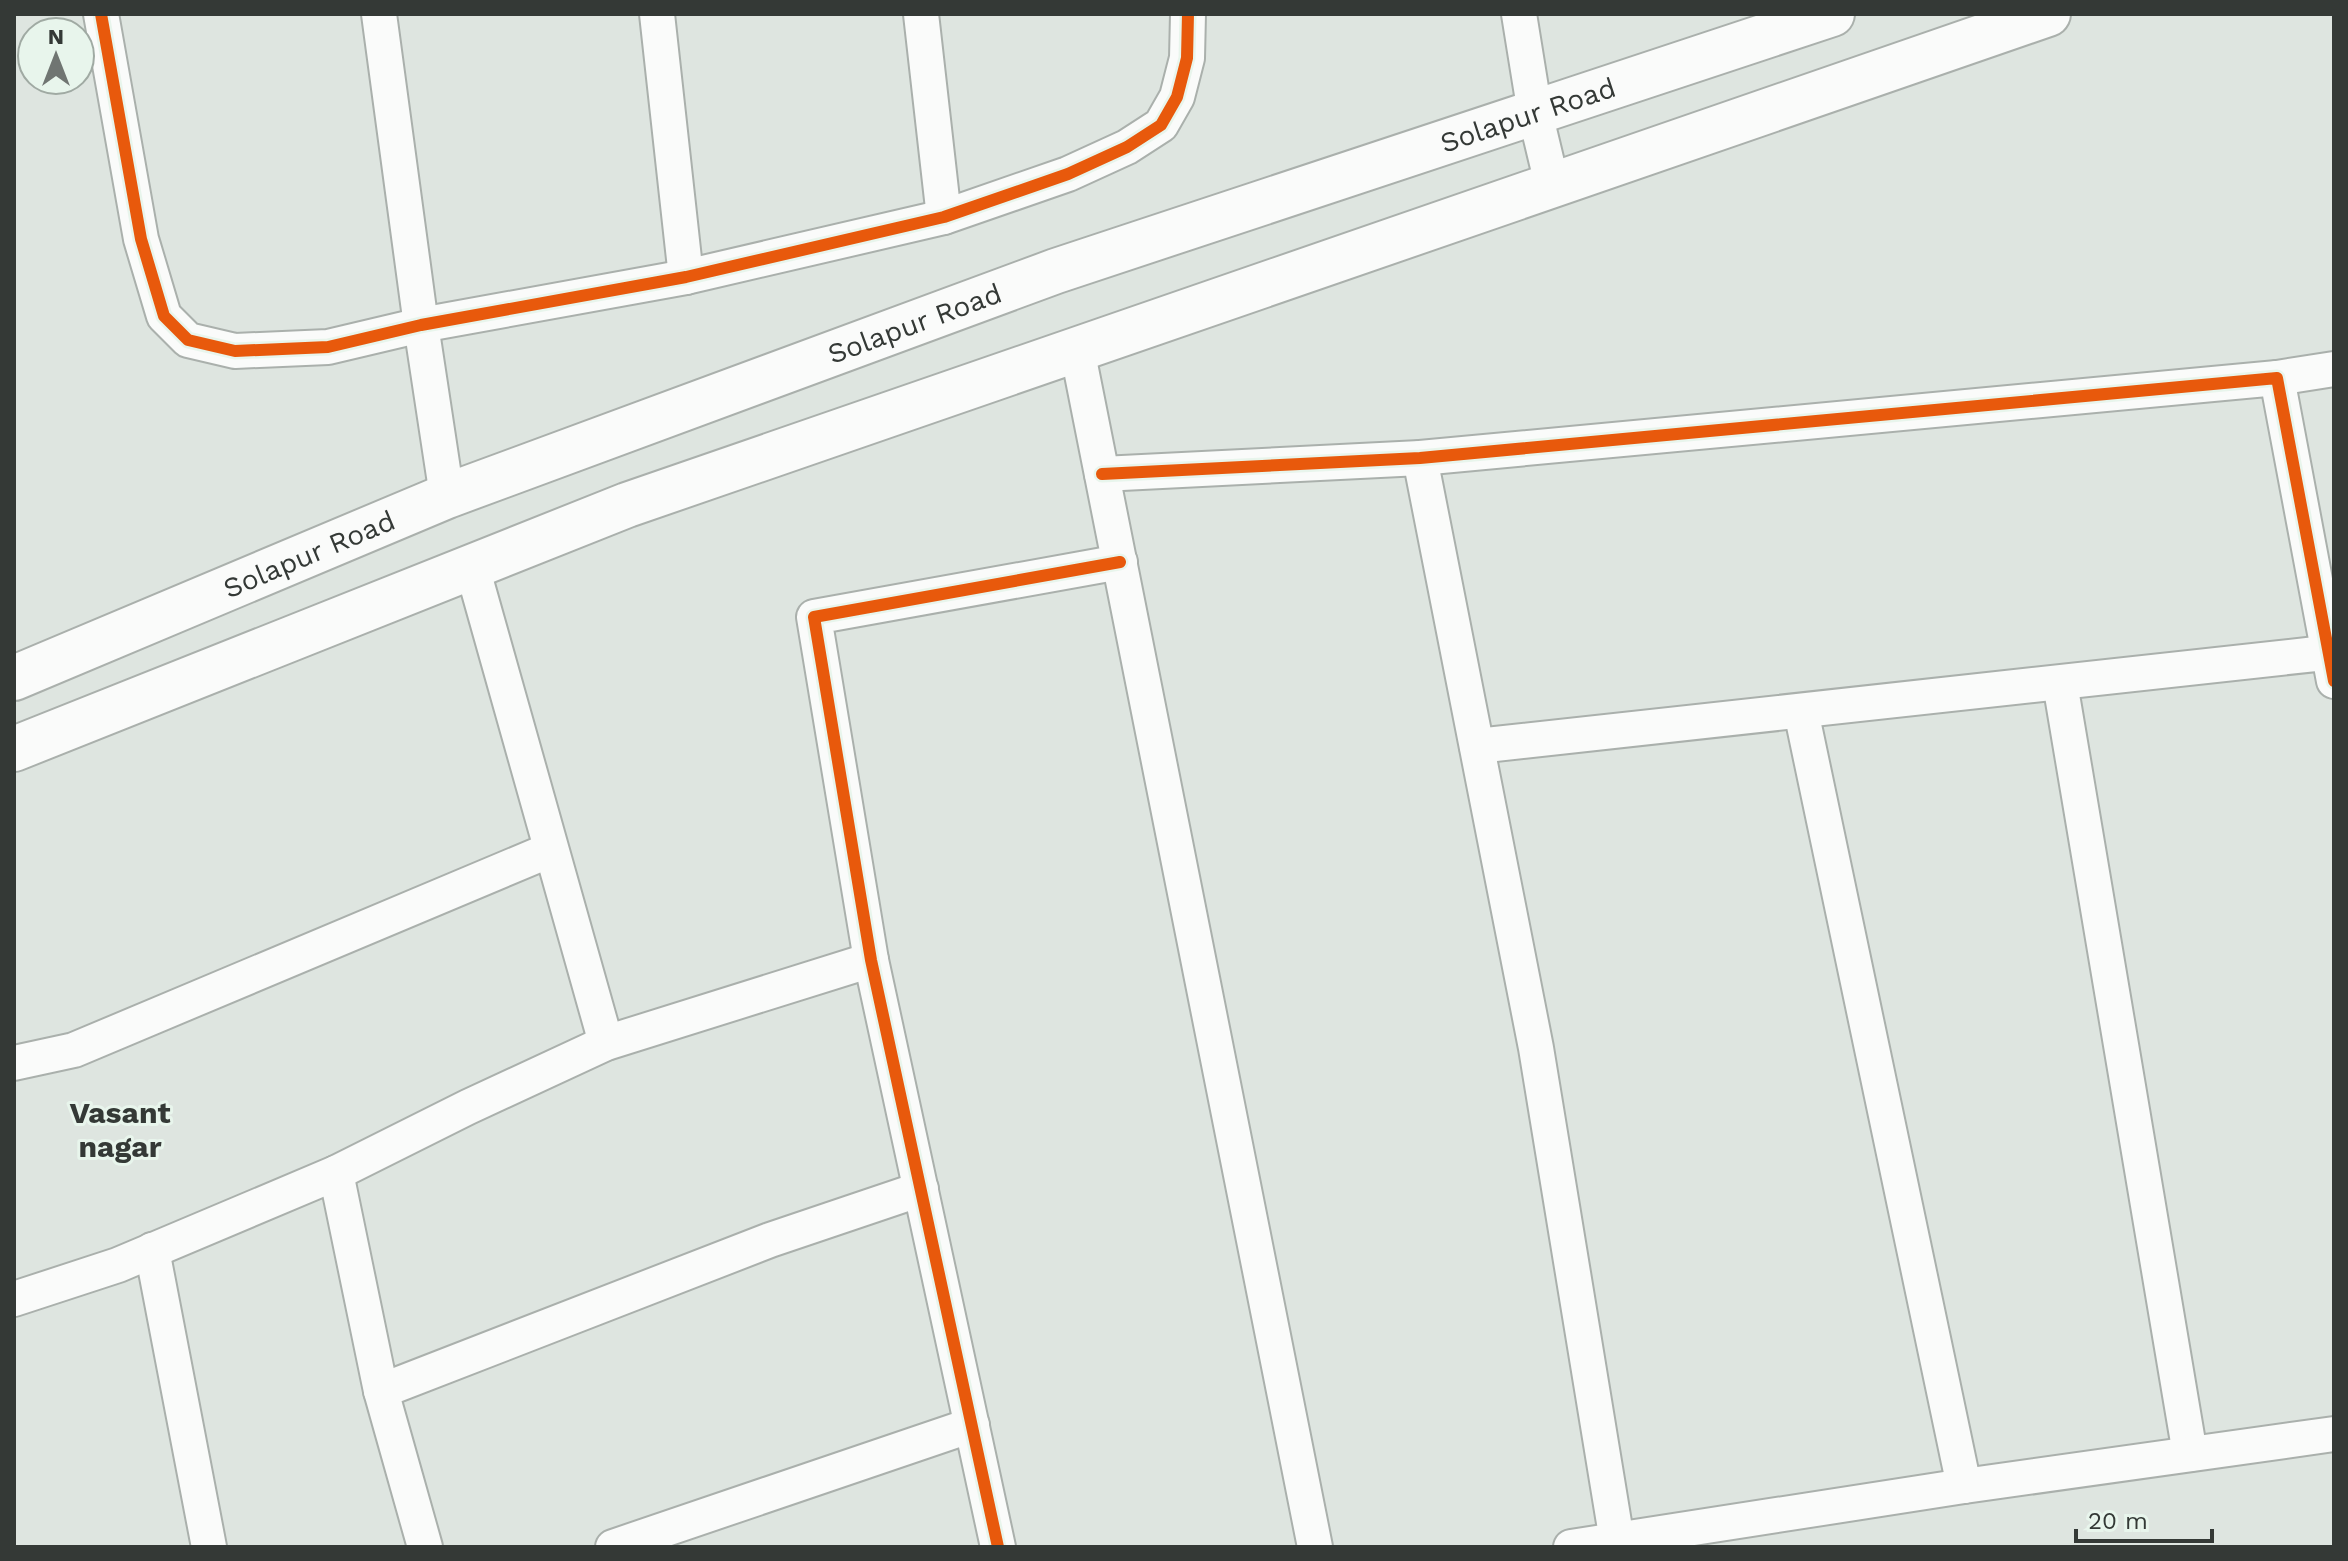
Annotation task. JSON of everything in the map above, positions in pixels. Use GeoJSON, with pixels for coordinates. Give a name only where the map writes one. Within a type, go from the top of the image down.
{"type":"FeatureCollection","features":[{"type":"Feature","properties":{"kind":"main road","name":"Solapur Road"},"geometry":{"type":"LineString","coordinates":[[14,678],[447,496],[1056,271],[1832,14]]}},
{"type":"Feature","properties":{"kind":"main road"},"geometry":{"type":"LineString","coordinates":[[14,749],[627,505],[2048,14]]}},
{"type":"Feature","properties":{"kind":"street"},"geometry":{"type":"LineString","coordinates":[[101,14],[141,239],[164,316],[188,340],[235,351],[328,347],[421,325],[686,277],[944,217],[1068,174],[1127,147],[1161,125],[1177,97],[1187,58],[1188,14]]}},
{"type":"Feature","properties":{"kind":"street"},"geometry":{"type":"LineString","coordinates":[[379,14],[447,496]]}},
{"type":"Feature","properties":{"kind":"street"},"geometry":{"type":"LineString","coordinates":[[657,14],[686,277]]}},
{"type":"Feature","properties":{"kind":"street"},"geometry":{"type":"LineString","coordinates":[[921,14],[944,217]]}},
{"type":"Feature","properties":{"kind":"street"},"geometry":{"type":"LineString","coordinates":[[1519,14],[1535,113],[1552,184]]}},
{"type":"Feature","properties":{"kind":"street"},"geometry":{"type":"LineString","coordinates":[[1077,349],[1315,1547]]}},
{"type":"Feature","properties":{"kind":"street"},"geometry":{"type":"LineString","coordinates":[[1102,474],[1420,458],[2277,378],[2334,369]]}},
{"type":"Feature","properties":{"kind":"street"},"geometry":{"type":"LineString","coordinates":[[1477,746],[2060,683],[2332,662],[2277,378]]}},
{"type":"Feature","properties":{"kind":"street"},"geometry":{"type":"LineString","coordinates":[[1420,458],[1536,1048],[1617,1544]]}},
{"type":"Feature","properties":{"kind":"street"},"geometry":{"type":"LineString","coordinates":[[998,1547],[871,960],[814,617],[1120,562]]}},
{"type":"Feature","properties":{"kind":"street"},"geometry":{"type":"LineString","coordinates":[[472,567],[606,1043]]}},
{"type":"Feature","properties":{"kind":"street"},"geometry":{"type":"LineString","coordinates":[[2060,683],[2190,1454]]}},
{"type":"Feature","properties":{"kind":"street"},"geometry":{"type":"LineString","coordinates":[[1801,711],[1964,1486]]}},
{"type":"Feature","properties":{"kind":"street"},"geometry":{"type":"LineString","coordinates":[[14,1063],[74,1050],[550,850]]}},
{"type":"Feature","properties":{"kind":"street"},"geometry":{"type":"LineString","coordinates":[[14,1299],[118,1265],[336,1173],[606,1043],[871,960]]}},
{"type":"Feature","properties":{"kind":"street"},"geometry":{"type":"LineString","coordinates":[[336,1173],[381,1391],[425,1547]]}},
{"type":"Feature","properties":{"kind":"street"},"geometry":{"type":"LineString","coordinates":[[381,1391],[770,1240],[921,1189]]}},
{"type":"Feature","properties":{"kind":"street"},"geometry":{"type":"LineString","coordinates":[[152,1250],[209,1547]]}},
{"type":"Feature","properties":{"kind":"street"},"geometry":{"type":"LineString","coordinates":[[613,1547],[972,1425]]}},
{"type":"Feature","properties":{"kind":"street"},"geometry":{"type":"LineString","coordinates":[[1571,1547],[1617,1544],[1964,1486],[2334,1434]]}},
{"type":"Feature","properties":{"kind":"cycle path"},"geometry":{"type":"LineString","coordinates":[[101,14],[141,239],[164,316],[188,340],[235,351],[328,347],[421,325],[686,277],[944,217],[1068,174],[1127,147],[1161,125],[1177,97],[1187,58],[1188,14]]}},
{"type":"Feature","properties":{"kind":"cycle path"},"geometry":{"type":"LineString","coordinates":[[1102,474],[1420,458],[2277,378],[2334,681]]}},
{"type":"Feature","properties":{"kind":"cycle path"},"geometry":{"type":"LineString","coordinates":[[998,1547],[871,960],[814,617],[1120,562]]}},
{"type":"Feature","properties":{"kind":"district","name":"Vasant nagar"},"geometry":{"type":"Point","coordinates":[120,1129]}}]}
